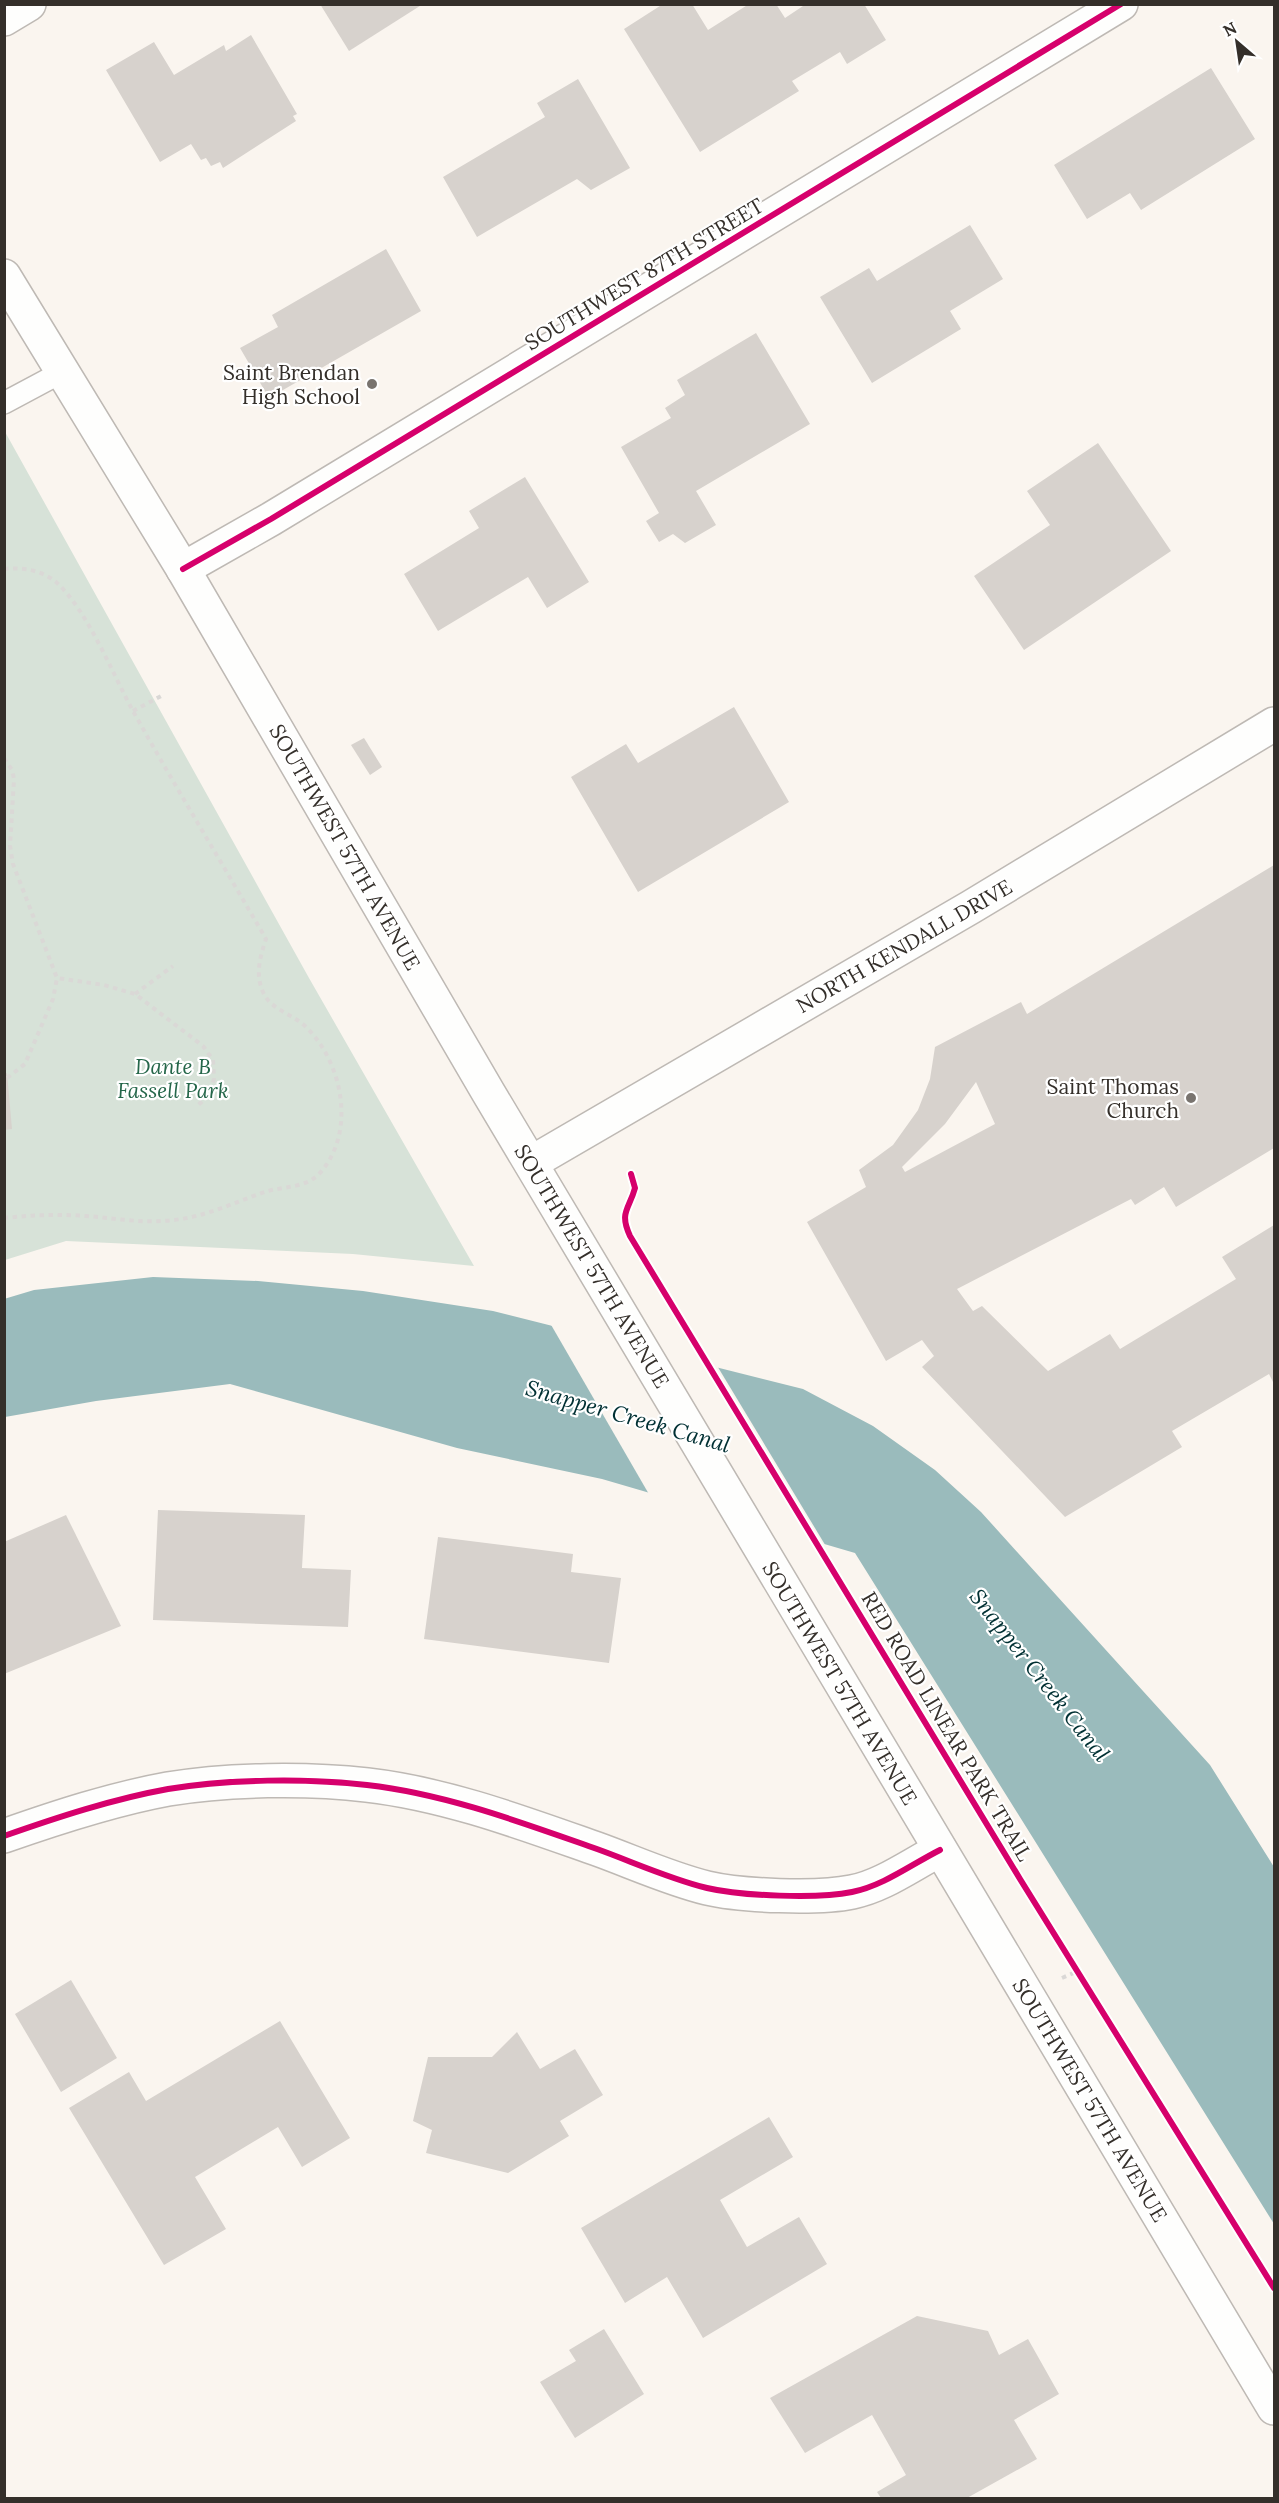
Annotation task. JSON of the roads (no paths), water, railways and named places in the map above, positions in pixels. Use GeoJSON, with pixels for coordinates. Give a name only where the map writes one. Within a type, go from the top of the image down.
{"type":"FeatureCollection","features":[{"type":"Feature","properties":{"kind":"street"},"geometry":{"type":"LineString","coordinates":[[4,19],[29,4]]}},
{"type":"Feature","properties":{"kind":"street","name":"SOUTHWEST 87TH STREET"},"geometry":{"type":"LineString","coordinates":[[183,569],[271,519],[1121,4]]}},
{"type":"Feature","properties":{"kind":"street","name":"SOUTHWEST 57TH AVENUE"},"geometry":{"type":"LineString","coordinates":[[4,276],[183,569],[763,1555],[1275,2408]]}},
{"type":"Feature","properties":{"kind":"street","name":"NORTH KENDALL DRIVE"},"geometry":{"type":"LineString","coordinates":[[531,1163],[971,907],[1275,724]]}},
{"type":"Feature","properties":{"kind":"street"},"geometry":{"type":"LineString","coordinates":[[4,1836],[119,1800],[169,1789],[216,1784],[328,1783],[368,1785],[455,1804],[513,1821],[706,1888],[744,1893],[823,1895],[853,1892],[876,1884],[940,1850]]}},
{"type":"Feature","properties":{"kind":"lane"},"geometry":{"type":"LineString","coordinates":[[4,402],[62,372]]}},
{"type":"Feature","properties":{"kind":"water","name":"Snapper Creek Canal"},"geometry":{"type":"Polygon","coordinates":[[[153,1277],[258,1281],[363,1291],[493,1311],[803,1389],[873,1426],[935,1470],[981,1512],[1210,1765],[1274,1867],[1274,2224],[855,1553],[602,1479],[457,1448],[230,1384],[96,1401],[5,1417],[4,1299],[34,1290],[153,1277]]]}},
{"type":"Feature","properties":{"kind":"place","name":"Saint Brendan High School"},"geometry":{"type":"Point","coordinates":[372,384]}},
{"type":"Feature","properties":{"kind":"place","name":"Saint Thomas Church"},"geometry":{"type":"Point","coordinates":[1191,1098]}},
{"type":"Feature","properties":{"kind":"park label","name":"Dante B Fassell Park"},"geometry":{"type":"Point","coordinates":[173,1078]}}]}
